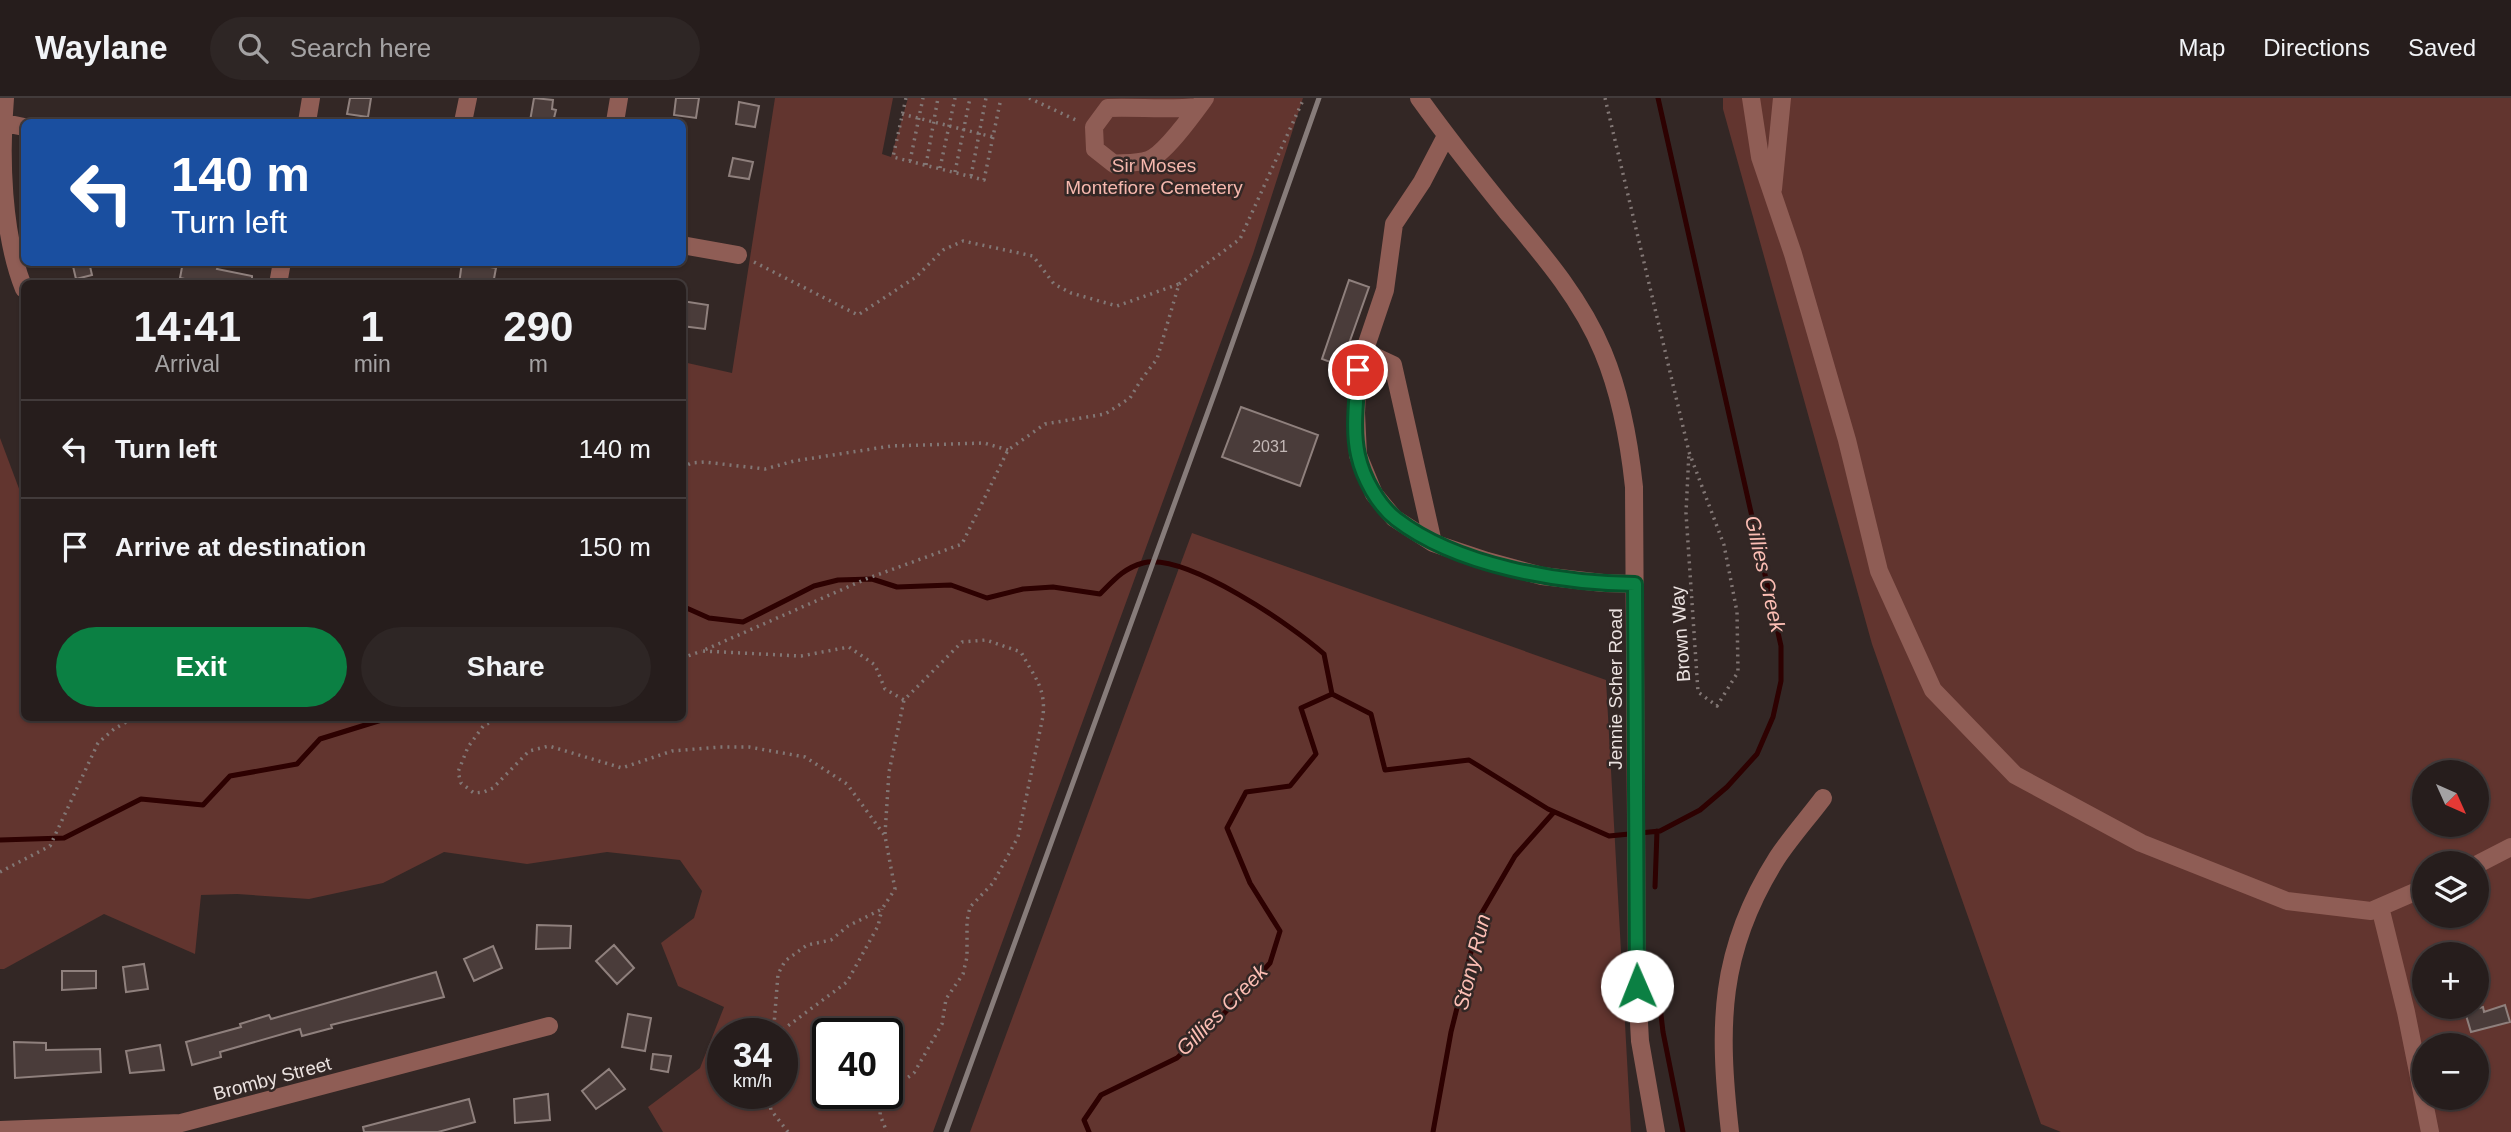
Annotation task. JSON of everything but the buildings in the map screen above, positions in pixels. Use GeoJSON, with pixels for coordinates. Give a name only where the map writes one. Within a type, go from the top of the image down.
{"type":"FeatureCollection","features":[{"type":"Feature","properties":{"kind":"street"},"geometry":{"type":"LineString","coordinates":[[5,98],[0,122],[3,186],[8,235],[21,281]]}},
{"type":"Feature","properties":{"kind":"street"},"geometry":{"type":"LineString","coordinates":[[308,119],[311,98]]}},
{"type":"Feature","properties":{"kind":"street"},"geometry":{"type":"LineString","coordinates":[[464,119],[468,98]]}},
{"type":"Feature","properties":{"kind":"street"},"geometry":{"type":"LineString","coordinates":[[616,119],[620,98]]}},
{"type":"Feature","properties":{"kind":"street","name":"Jennie Scher Road"},"geometry":{"type":"LineString","coordinates":[[1419,98],[1446,136],[1560,275],[1591,325],[1603,351],[1623,414],[1634,486],[1636,888],[1640,1041],[1656,1132]]}},
{"type":"Feature","properties":{"kind":"street"},"geometry":{"type":"LineString","coordinates":[[1751,98],[1760,156],[1793,254],[1847,440],[1879,571],[1933,690],[2015,775],[2141,843],[2287,901],[2371,911],[2412,893]]}},
{"type":"Feature","properties":{"kind":"street"},"geometry":{"type":"LineString","coordinates":[[1772,194],[1782,98]]}},
{"type":"Feature","properties":{"kind":"street"},"geometry":{"type":"LineString","coordinates":[[1202,102],[1183,128],[1150,160],[1114,164],[1094,149],[1094,127],[1108,108],[1167,110],[1202,102]]}},
{"type":"Feature","properties":{"kind":"street"},"geometry":{"type":"LineString","coordinates":[[0,122],[21,126]]}},
{"type":"Feature","properties":{"kind":"street"},"geometry":{"type":"LineString","coordinates":[[1446,136],[1422,182],[1394,224],[1385,290],[1358,370],[1358,455],[1374,494],[1394,518],[1433,543],[1542,576],[1635,584]]}},
{"type":"Feature","properties":{"kind":"street"},"geometry":{"type":"LineString","coordinates":[[686,246],[738,255]]}},
{"type":"Feature","properties":{"kind":"street"},"geometry":{"type":"LineString","coordinates":[[1365,352],[1393,365],[1433,543]]}},
{"type":"Feature","properties":{"kind":"street"},"geometry":{"type":"LineString","coordinates":[[1730,1132],[1724,1081],[1723,1019],[1732,953],[1750,908],[1778,857],[1823,798]]}},
{"type":"Feature","properties":{"kind":"street"},"geometry":{"type":"LineString","coordinates":[[2489,858],[2511,847]]}},
{"type":"Feature","properties":{"kind":"street"},"geometry":{"type":"LineString","coordinates":[[2380,907],[2406,1012],[2430,1132]]}},
{"type":"Feature","properties":{"kind":"street","name":"Bromby Street"},"geometry":{"type":"LineString","coordinates":[[0,1130],[58,1130],[181,1123],[549,1026]]}},
{"type":"Feature","properties":{"kind":"path"},"geometry":{"type":"LineString","coordinates":[[906,98],[893,157],[984,180],[1001,98]]}},
{"type":"Feature","properties":{"kind":"path"},"geometry":{"type":"LineString","coordinates":[[909,161],[923,98]]}},
{"type":"Feature","properties":{"kind":"path"},"geometry":{"type":"LineString","coordinates":[[926,165],[938,98]]}},
{"type":"Feature","properties":{"kind":"path"},"geometry":{"type":"LineString","coordinates":[[940,169],[955,98]]}},
{"type":"Feature","properties":{"kind":"path"},"geometry":{"type":"LineString","coordinates":[[955,172],[970,98]]}},
{"type":"Feature","properties":{"kind":"path"},"geometry":{"type":"LineString","coordinates":[[971,176],[986,98]]}},
{"type":"Feature","properties":{"kind":"path"},"geometry":{"type":"LineString","coordinates":[[1029,98],[1064,116],[1094,127]]}},
{"type":"Feature","properties":{"kind":"path"},"geometry":{"type":"LineString","coordinates":[[738,255],[858,315],[915,277],[943,250],[963,241],[1033,256],[1054,284],[1072,293],[1117,306],[1179,284],[1240,239],[1304,98]]}},
{"type":"Feature","properties":{"kind":"path","name":"Brown Way"},"geometry":{"type":"LineString","coordinates":[[1605,98],[1689,452],[1724,545],[1737,612],[1738,672],[1717,706],[1698,692],[1686,513],[1689,452]]}},
{"type":"Feature","properties":{"kind":"path"},"geometry":{"type":"LineString","coordinates":[[902,114],[993,137]]}},
{"type":"Feature","properties":{"kind":"path"},"geometry":{"type":"LineString","coordinates":[[686,657],[866,579],[961,544],[1008,450],[1045,424],[1105,414],[1130,398],[1157,359],[1179,284]]}},
{"type":"Feature","properties":{"kind":"path"},"geometry":{"type":"LineString","coordinates":[[686,466],[704,462],[765,469],[794,461],[891,446],[984,443],[1008,450]]}},
{"type":"Feature","properties":{"kind":"path"},"geometry":{"type":"LineString","coordinates":[[798,1019],[848,982],[878,926],[882,909],[895,889],[885,836],[889,772],[904,700],[962,642],[986,640],[1021,652],[1041,686],[1045,700],[1018,837],[993,883],[970,907],[967,921],[967,957],[963,974],[946,999],[942,1024],[914,1073],[889,1091],[881,1105],[880,1115],[887,1132]]}},
{"type":"Feature","properties":{"kind":"path"},"geometry":{"type":"LineString","coordinates":[[702,651],[801,656],[849,647],[875,665],[884,690],[904,700]]}},
{"type":"Feature","properties":{"kind":"path"},"geometry":{"type":"LineString","coordinates":[[0,872],[50,846],[99,743],[128,721]]}},
{"type":"Feature","properties":{"kind":"path"},"geometry":{"type":"LineString","coordinates":[[495,721],[484,726],[468,747],[458,772],[461,783],[474,793],[493,788],[529,751],[549,746],[622,768],[672,751],[749,747],[805,757],[847,784],[885,836]]}},
{"type":"Feature","properties":{"kind":"path"},"geometry":{"type":"LineString","coordinates":[[774,1018],[778,974],[785,961],[807,946],[831,940],[848,926],[882,909]]}},
{"type":"Feature","properties":{"kind":"path"},"geometry":{"type":"LineString","coordinates":[[771,1109],[788,1132]]}},
{"type":"Feature","properties":{"kind":"green space","name":"Sir Moses Montefiore Cemetery"},"geometry":{"type":"Polygon","coordinates":[[[775,98],[893,98],[882,154],[891,157],[908,98],[1303,98],[1253,254],[933,1132],[663,1132],[648,1107],[700,1068],[707,1050],[707,1109],[798,1109],[798,1018],[720,1018],[724,1007],[678,986],[661,943],[694,918],[702,891],[680,860],[607,852],[527,864],[444,852],[383,883],[309,899],[237,894],[201,895],[195,954],[104,914],[0,969],[0,438],[21,494],[21,721],[686,721],[686,363],[732,373],[775,98]]]}},
{"type":"Feature","properties":{"kind":"green space"},"geometry":{"type":"Polygon","coordinates":[[[1723,98],[2511,98],[2511,1132],[2061,1132],[2041,1124],[1872,644],[1723,109],[1723,98]]]}},
{"type":"Feature","properties":{"kind":"green space"},"geometry":{"type":"Polygon","coordinates":[[[1192,533],[1606,680],[1631,1132],[970,1132],[1192,533]]]}},
{"type":"Feature","properties":{"kind":"waterway","name":"Gillies Creek"},"geometry":{"type":"LineString","coordinates":[[1089,1132],[1084,1120],[1101,1095],[1177,1058],[1220,1018],[1270,963],[1280,931],[1250,883],[1227,828],[1246,792],[1290,786],[1316,754],[1301,708],[1332,694],[1371,714],[1385,770],[1469,760],[1548,809],[1609,836],[1660,831],[1700,810],[1727,787],[1757,754],[1773,717],[1781,681],[1781,646],[1658,98]]}},
{"type":"Feature","properties":{"kind":"waterway"},"geometry":{"type":"LineString","coordinates":[[686,608],[709,618],[743,622],[814,586],[838,580],[872,579],[897,587],[951,585],[987,598],[1023,589],[1053,587],[1100,594],[1130,568],[1143,563],[1162,563],[1211,580],[1289,626],[1324,654],[1332,694]]}},
{"type":"Feature","properties":{"kind":"waterway"},"geometry":{"type":"LineString","coordinates":[[0,840],[64,838],[141,799],[203,805],[230,776],[297,764],[320,739],[378,721]]}},
{"type":"Feature","properties":{"kind":"waterway","name":"Stony Run"},"geometry":{"type":"LineString","coordinates":[[1433,1132],[1451,1032],[1480,916],[1515,856],[1554,812]]}},
{"type":"Feature","properties":{"kind":"waterway"},"geometry":{"type":"LineString","coordinates":[[1655,887],[1657,831]]}},
{"type":"Feature","properties":{"kind":"waterway"},"geometry":{"type":"LineString","coordinates":[[1658,989],[1663,1032],[1683,1132]]}},
{"type":"Feature","properties":{"kind":"railway"},"geometry":{"type":"LineString","coordinates":[[946,1132],[1319,98]]}},
{"type":"Feature","properties":{"kind":"route"},"geometry":{"type":"LineString","coordinates":[[1358,370],[1358,455],[1374,494],[1394,518],[1433,543],[1505,566],[1542,576],[1635,584],[1637,986]]}}]}
